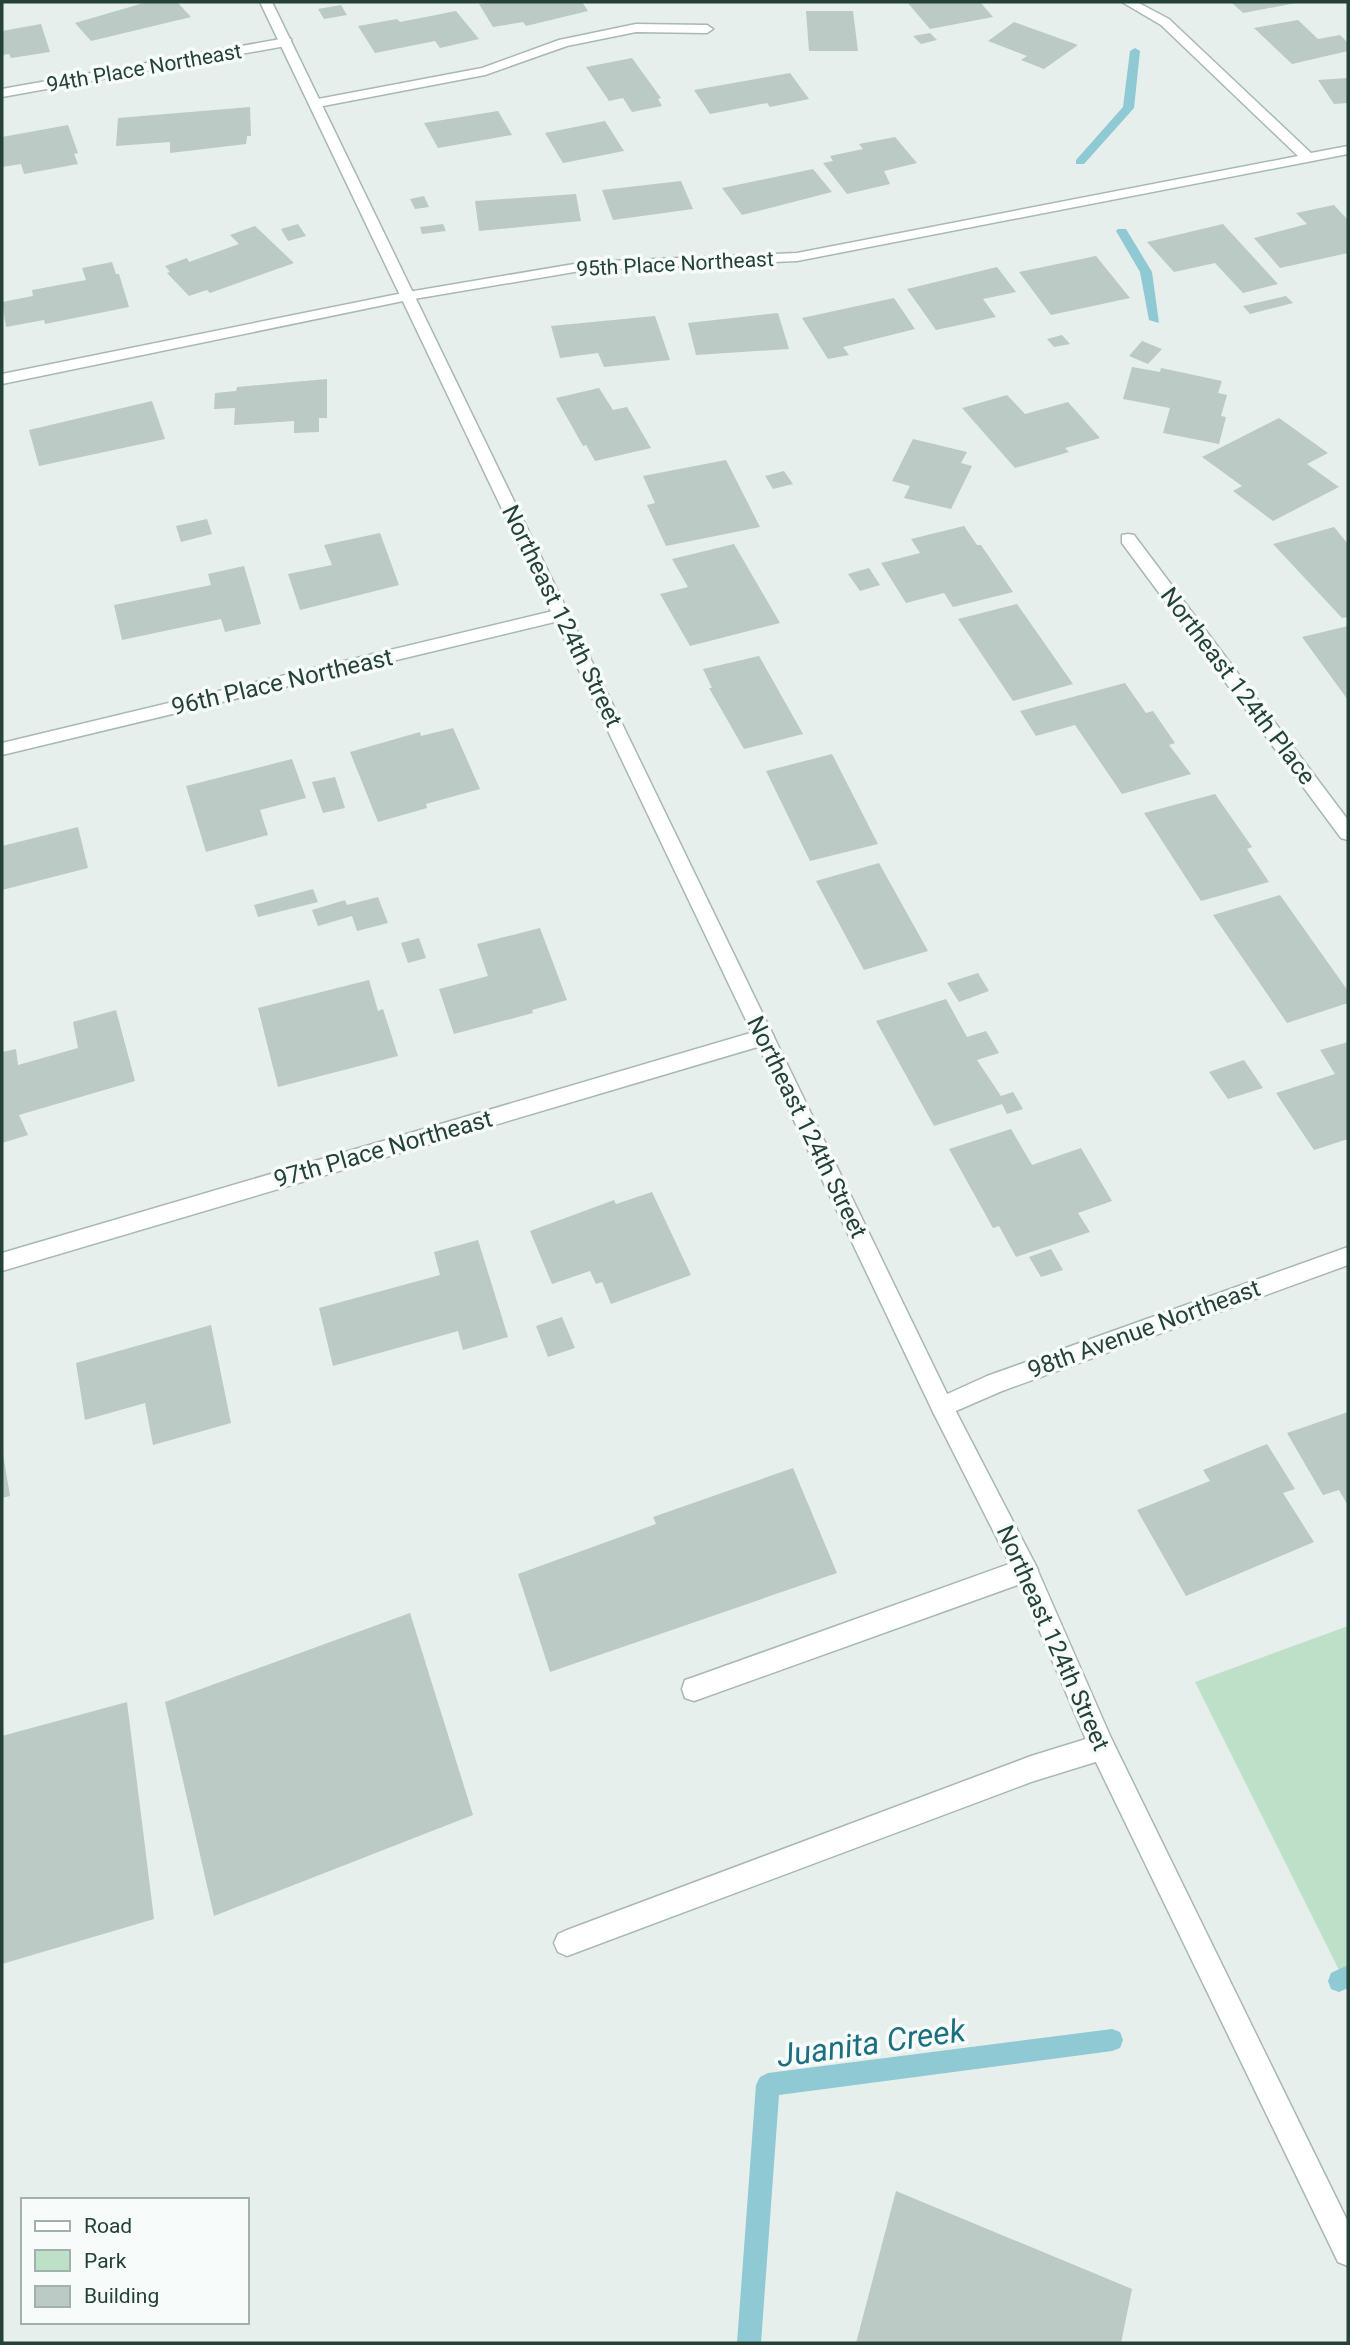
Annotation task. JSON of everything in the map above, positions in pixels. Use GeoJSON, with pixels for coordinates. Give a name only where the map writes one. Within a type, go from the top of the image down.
{"type":"FeatureCollection","features":[{"type":"Feature","properties":{"kind":"street","name":"Northeast 124th Street"},"geometry":{"type":"LineString","coordinates":[[267,2],[318,103],[408,296],[942,1407],[1026,1570],[1102,1747],[1348,2252]]}},
{"type":"Feature","properties":{"kind":"street"},"geometry":{"type":"LineString","coordinates":[[1128,2],[1165,22],[1308,158]]}},
{"type":"Feature","properties":{"kind":"street"},"geometry":{"type":"LineString","coordinates":[[318,103],[485,72],[564,43],[636,28],[707,29]]}},
{"type":"Feature","properties":{"kind":"street","name":"94th Place Northeast"},"geometry":{"type":"LineString","coordinates":[[2,93],[286,42]]}},
{"type":"Feature","properties":{"kind":"street","name":"95th Place Northeast"},"geometry":{"type":"LineString","coordinates":[[2,379],[408,296],[586,266],[797,257],[1348,150]]}},
{"type":"Feature","properties":{"kind":"street","name":"Northeast 124th Place"},"geometry":{"type":"LineString","coordinates":[[1128,539],[1348,833]]}},
{"type":"Feature","properties":{"kind":"street","name":"96th Place Northeast"},"geometry":{"type":"LineString","coordinates":[[2,749],[561,615]]}},
{"type":"Feature","properties":{"kind":"street","name":"97th Place Northeast"},"geometry":{"type":"LineString","coordinates":[[2,1262],[764,1037]]}},
{"type":"Feature","properties":{"kind":"street","name":"98th Avenue Northeast"},"geometry":{"type":"LineString","coordinates":[[942,1407],[995,1383],[1348,1256]]}},
{"type":"Feature","properties":{"kind":"street"},"geometry":{"type":"LineString","coordinates":[[694,1689],[1026,1570]]}},
{"type":"Feature","properties":{"kind":"street"},"geometry":{"type":"LineString","coordinates":[[567,1943],[1031,1769],[1102,1747]]}},
{"type":"Feature","properties":{"kind":"green space"},"geometry":{"type":"Polygon","coordinates":[[[1348,1626],[1348,1988],[1195,1682],[1348,1626]]]}},
{"type":"Feature","properties":{"kind":"building"},"geometry":{"type":"Polygon","coordinates":[[[147,2],[177,2],[191,17],[91,41],[75,23],[147,2]]]}},
{"type":"Feature","properties":{"kind":"building"},"geometry":{"type":"Polygon","coordinates":[[[582,2],[588,11],[526,26],[523,22],[493,27],[479,4],[582,2]]]}},
{"type":"Feature","properties":{"kind":"building"},"geometry":{"type":"Polygon","coordinates":[[[907,2],[980,2],[993,17],[930,29],[907,2]]]}},
{"type":"Feature","properties":{"kind":"building"},"geometry":{"type":"Polygon","coordinates":[[[1231,2],[1295,2],[1296,3],[1243,13],[1231,2]]]}},
{"type":"Feature","properties":{"kind":"building"},"geometry":{"type":"Polygon","coordinates":[[[341,5],[347,15],[324,19],[318,9],[341,5]]]}},
{"type":"Feature","properties":{"kind":"building"},"geometry":{"type":"Polygon","coordinates":[[[456,11],[479,39],[440,48],[435,41],[375,53],[358,26],[397,19],[400,22],[456,11]]]}},
{"type":"Feature","properties":{"kind":"building"},"geometry":{"type":"Polygon","coordinates":[[[806,11],[853,11],[858,51],[809,51],[806,11]]]}},
{"type":"Feature","properties":{"kind":"building"},"geometry":{"type":"Polygon","coordinates":[[[1298,20],[1318,39],[1340,35],[1348,43],[1348,51],[1292,64],[1254,28],[1298,20]]]}},
{"type":"Feature","properties":{"kind":"building"},"geometry":{"type":"Polygon","coordinates":[[[1014,22],[1078,45],[1044,69],[1021,60],[1027,56],[988,41],[1014,22]]]}},
{"type":"Feature","properties":{"kind":"building"},"geometry":{"type":"Polygon","coordinates":[[[41,24],[50,52],[11,58],[9,54],[2,55],[2,31],[41,24]]]}},
{"type":"Feature","properties":{"kind":"building"},"geometry":{"type":"Polygon","coordinates":[[[930,33],[937,40],[921,44],[913,36],[930,33]]]}},
{"type":"Feature","properties":{"kind":"building"},"geometry":{"type":"Polygon","coordinates":[[[632,58],[661,98],[658,99],[662,106],[632,112],[623,98],[609,101],[586,67],[632,58]]]}},
{"type":"Feature","properties":{"kind":"building"},"geometry":{"type":"Polygon","coordinates":[[[790,73],[809,99],[770,107],[767,103],[710,114],[694,90],[790,73]]]}},
{"type":"Feature","properties":{"kind":"building"},"geometry":{"type":"Polygon","coordinates":[[[1348,78],[1348,103],[1334,104],[1318,80],[1348,78]]]}},
{"type":"Feature","properties":{"kind":"building"},"geometry":{"type":"Polygon","coordinates":[[[250,107],[251,136],[247,136],[246,144],[170,153],[170,142],[116,146],[118,118],[250,107]]]}},
{"type":"Feature","properties":{"kind":"building"},"geometry":{"type":"Polygon","coordinates":[[[498,111],[512,135],[438,148],[424,123],[498,111]]]}},
{"type":"Feature","properties":{"kind":"building"},"geometry":{"type":"Polygon","coordinates":[[[605,121],[624,151],[563,163],[545,133],[605,121]]]}},
{"type":"Feature","properties":{"kind":"building"},"geometry":{"type":"Polygon","coordinates":[[[68,125],[78,153],[74,154],[78,164],[24,174],[21,164],[2,167],[2,137],[68,125]]]}},
{"type":"Feature","properties":{"kind":"building"},"geometry":{"type":"Polygon","coordinates":[[[895,137],[917,163],[884,171],[890,184],[847,194],[823,163],[833,161],[830,156],[863,149],[859,144],[895,137]]]}},
{"type":"Feature","properties":{"kind":"building"},"geometry":{"type":"Polygon","coordinates":[[[813,169],[832,192],[742,215],[722,188],[813,169]]]}},
{"type":"Feature","properties":{"kind":"building"},"geometry":{"type":"Polygon","coordinates":[[[681,181],[693,209],[613,220],[602,190],[681,181]]]}},
{"type":"Feature","properties":{"kind":"building"},"geometry":{"type":"Polygon","coordinates":[[[576,194],[581,221],[479,231],[475,201],[576,194]]]}},
{"type":"Feature","properties":{"kind":"building"},"geometry":{"type":"Polygon","coordinates":[[[424,196],[429,207],[415,209],[410,199],[424,196]]]}},
{"type":"Feature","properties":{"kind":"building"},"geometry":{"type":"Polygon","coordinates":[[[1334,205],[1348,220],[1348,253],[1280,268],[1254,238],[1307,224],[1296,213],[1334,205]]]}},
{"type":"Feature","properties":{"kind":"building"},"geometry":{"type":"Polygon","coordinates":[[[298,224],[306,236],[288,241],[281,229],[298,224]]]}},
{"type":"Feature","properties":{"kind":"building"},"geometry":{"type":"Polygon","coordinates":[[[443,224],[446,231],[422,234],[420,227],[443,224]]]}},
{"type":"Feature","properties":{"kind":"building"},"geometry":{"type":"Polygon","coordinates":[[[1223,224],[1278,284],[1243,293],[1215,263],[1174,272],[1147,242],[1223,224]]]}},
{"type":"Feature","properties":{"kind":"building"},"geometry":{"type":"Polygon","coordinates":[[[255,226],[294,263],[210,293],[207,290],[189,296],[167,273],[170,272],[165,266],[187,258],[189,262],[239,244],[230,235],[255,226]]]}},
{"type":"Feature","properties":{"kind":"building"},"geometry":{"type":"Polygon","coordinates":[[[1096,256],[1130,298],[1051,315],[1019,272],[1096,256]]]}},
{"type":"Feature","properties":{"kind":"building"},"geometry":{"type":"Polygon","coordinates":[[[112,262],[116,274],[119,274],[129,307],[45,324],[44,320],[6,327],[2,302],[33,296],[32,290],[86,280],[82,268],[112,262]]]}},
{"type":"Feature","properties":{"kind":"building"},"geometry":{"type":"Polygon","coordinates":[[[997,267],[1016,292],[983,299],[996,317],[936,330],[907,289],[997,267]]]}},
{"type":"Feature","properties":{"kind":"building"},"geometry":{"type":"Polygon","coordinates":[[[1286,296],[1293,303],[1250,314],[1243,306],[1286,296]]]}},
{"type":"Feature","properties":{"kind":"building"},"geometry":{"type":"Polygon","coordinates":[[[894,298],[915,329],[843,347],[849,355],[828,359],[802,318],[894,298]]]}},
{"type":"Feature","properties":{"kind":"building"},"geometry":{"type":"Polygon","coordinates":[[[778,313],[789,349],[696,355],[688,323],[778,313]]]}},
{"type":"Feature","properties":{"kind":"building"},"geometry":{"type":"Polygon","coordinates":[[[655,316],[670,360],[604,367],[598,353],[560,358],[551,326],[655,316]]]}},
{"type":"Feature","properties":{"kind":"building"},"geometry":{"type":"Polygon","coordinates":[[[1062,335],[1070,344],[1054,347],[1047,339],[1062,335]]]}},
{"type":"Feature","properties":{"kind":"building"},"geometry":{"type":"Polygon","coordinates":[[[1142,341],[1162,349],[1148,364],[1129,356],[1142,341]]]}},
{"type":"Feature","properties":{"kind":"building"},"geometry":{"type":"Polygon","coordinates":[[[1132,367],[1160,372],[1161,368],[1222,381],[1218,393],[1227,395],[1221,416],[1226,417],[1219,444],[1163,433],[1170,408],[1123,399],[1132,367]]]}},
{"type":"Feature","properties":{"kind":"building"},"geometry":{"type":"Polygon","coordinates":[[[327,379],[327,418],[319,418],[319,432],[294,433],[294,421],[234,425],[235,408],[214,409],[215,393],[236,391],[237,387],[327,379]]]}},
{"type":"Feature","properties":{"kind":"building"},"geometry":{"type":"Polygon","coordinates":[[[599,388],[613,410],[627,407],[651,448],[595,461],[586,445],[583,446],[556,398],[599,388]]]}},
{"type":"Feature","properties":{"kind":"building"},"geometry":{"type":"Polygon","coordinates":[[[1007,395],[1025,414],[1068,402],[1100,438],[1065,448],[1069,452],[1015,468],[962,408],[1007,395]]]}},
{"type":"Feature","properties":{"kind":"building"},"geometry":{"type":"Polygon","coordinates":[[[152,401],[165,439],[39,466],[29,430],[152,401]]]}},
{"type":"Feature","properties":{"kind":"building"},"geometry":{"type":"Polygon","coordinates":[[[1279,418],[1328,453],[1307,464],[1339,487],[1273,521],[1233,491],[1242,486],[1202,457],[1279,418]]]}},
{"type":"Feature","properties":{"kind":"building"},"geometry":{"type":"Polygon","coordinates":[[[913,439],[967,452],[961,463],[972,466],[951,509],[904,498],[910,486],[892,481],[913,439]]]}},
{"type":"Feature","properties":{"kind":"building"},"geometry":{"type":"Polygon","coordinates":[[[726,460],[760,527],[666,546],[647,505],[655,503],[643,476],[726,460]]]}},
{"type":"Feature","properties":{"kind":"building"},"geometry":{"type":"Polygon","coordinates":[[[784,471],[793,484],[773,489],[765,476],[784,471]]]}},
{"type":"Feature","properties":{"kind":"building"},"geometry":{"type":"Polygon","coordinates":[[[207,519],[212,534],[181,542],[176,526],[207,519]]]}},
{"type":"Feature","properties":{"kind":"building"},"geometry":{"type":"Polygon","coordinates":[[[964,526],[977,545],[981,545],[1013,592],[953,607],[944,593],[906,603],[881,563],[920,553],[911,539],[964,526]]]}},
{"type":"Feature","properties":{"kind":"building"},"geometry":{"type":"Polygon","coordinates":[[[1334,527],[1348,544],[1348,617],[1342,618],[1273,544],[1334,527]]]}},
{"type":"Feature","properties":{"kind":"building"},"geometry":{"type":"Polygon","coordinates":[[[380,533],[399,585],[300,610],[288,574],[332,565],[324,545],[380,533]]]}},
{"type":"Feature","properties":{"kind":"building"},"geometry":{"type":"Polygon","coordinates":[[[734,544],[780,623],[690,646],[660,594],[688,587],[672,559],[734,544]]]}},
{"type":"Feature","properties":{"kind":"building"},"geometry":{"type":"Polygon","coordinates":[[[244,566],[261,624],[225,632],[221,619],[122,640],[114,605],[211,585],[208,574],[244,566]]]}},
{"type":"Feature","properties":{"kind":"building"},"geometry":{"type":"Polygon","coordinates":[[[869,568],[880,585],[860,591],[848,574],[869,568]]]}},
{"type":"Feature","properties":{"kind":"building"},"geometry":{"type":"Polygon","coordinates":[[[1017,604],[1073,684],[1013,701],[958,619],[1017,604]]]}},
{"type":"Feature","properties":{"kind":"building"},"geometry":{"type":"Polygon","coordinates":[[[1348,626],[1348,700],[1302,637],[1348,626]]]}},
{"type":"Feature","properties":{"kind":"building"},"geometry":{"type":"Polygon","coordinates":[[[759,656],[803,734],[744,749],[709,688],[712,688],[703,669],[759,656]]]}},
{"type":"Feature","properties":{"kind":"building"},"geometry":{"type":"Polygon","coordinates":[[[1125,683],[1146,713],[1153,711],[1175,743],[1169,745],[1191,774],[1122,794],[1075,725],[1036,736],[1020,711],[1125,683]]]}},
{"type":"Feature","properties":{"kind":"building"},"geometry":{"type":"Polygon","coordinates":[[[453,728],[480,789],[426,804],[427,808],[378,822],[350,752],[420,732],[421,736],[453,728]]]}},
{"type":"Feature","properties":{"kind":"building"},"geometry":{"type":"Polygon","coordinates":[[[832,754],[878,844],[810,861],[766,771],[832,754]]]}},
{"type":"Feature","properties":{"kind":"building"},"geometry":{"type":"Polygon","coordinates":[[[292,759],[306,798],[260,810],[268,835],[206,852],[186,786],[292,759]]]}},
{"type":"Feature","properties":{"kind":"building"},"geometry":{"type":"Polygon","coordinates":[[[335,777],[345,808],[323,813],[312,782],[335,777]]]}},
{"type":"Feature","properties":{"kind":"building"},"geometry":{"type":"Polygon","coordinates":[[[1215,794],[1252,847],[1247,849],[1269,882],[1201,901],[1144,813],[1215,794]]]}},
{"type":"Feature","properties":{"kind":"building"},"geometry":{"type":"Polygon","coordinates":[[[78,827],[88,868],[2,890],[2,846],[78,827]]]}},
{"type":"Feature","properties":{"kind":"building"},"geometry":{"type":"Polygon","coordinates":[[[879,863],[928,951],[864,970],[816,881],[879,863]]]}},
{"type":"Feature","properties":{"kind":"building"},"geometry":{"type":"Polygon","coordinates":[[[313,889],[318,902],[258,917],[254,905],[313,889]]]}},
{"type":"Feature","properties":{"kind":"building"},"geometry":{"type":"Polygon","coordinates":[[[1280,895],[1348,991],[1348,1003],[1287,1023],[1213,915],[1280,895]]]}},
{"type":"Feature","properties":{"kind":"building"},"geometry":{"type":"Polygon","coordinates":[[[378,897],[388,923],[357,931],[352,916],[318,926],[312,910],[345,900],[347,905],[378,897]]]}},
{"type":"Feature","properties":{"kind":"building"},"geometry":{"type":"Polygon","coordinates":[[[540,928],[567,1000],[532,1010],[533,1013],[454,1034],[439,989],[488,976],[477,944],[540,928]]]}},
{"type":"Feature","properties":{"kind":"building"},"geometry":{"type":"Polygon","coordinates":[[[419,938],[426,958],[408,963],[401,943],[419,938]]]}},
{"type":"Feature","properties":{"kind":"building"},"geometry":{"type":"Polygon","coordinates":[[[978,973],[989,991],[959,1002],[947,983],[978,973]]]}},
{"type":"Feature","properties":{"kind":"building"},"geometry":{"type":"Polygon","coordinates":[[[369,980],[378,1011],[383,1009],[398,1056],[278,1087],[258,1008],[369,980]]]}},
{"type":"Feature","properties":{"kind":"building"},"geometry":{"type":"Polygon","coordinates":[[[946,999],[967,1037],[986,1031],[999,1053],[977,1060],[1001,1096],[1013,1092],[1023,1109],[1007,1114],[1002,1104],[934,1126],[876,1021],[946,999]]]}},
{"type":"Feature","properties":{"kind":"building"},"geometry":{"type":"Polygon","coordinates":[[[116,1010],[135,1081],[19,1115],[28,1135],[2,1143],[2,1052],[16,1049],[18,1065],[78,1048],[73,1022],[116,1010]]]}},
{"type":"Feature","properties":{"kind":"building"},"geometry":{"type":"Polygon","coordinates":[[[1348,1042],[1348,1139],[1314,1150],[1276,1093],[1335,1074],[1320,1050],[1348,1042]]]}},
{"type":"Feature","properties":{"kind":"building"},"geometry":{"type":"Polygon","coordinates":[[[1244,1060],[1263,1088],[1228,1099],[1209,1072],[1244,1060]]]}},
{"type":"Feature","properties":{"kind":"building"},"geometry":{"type":"Polygon","coordinates":[[[1011,1129],[1032,1165],[1081,1148],[1112,1201],[1078,1213],[1090,1232],[1016,1257],[999,1226],[993,1228],[949,1149],[1011,1129]]]}},
{"type":"Feature","properties":{"kind":"building"},"geometry":{"type":"Polygon","coordinates":[[[652,1192],[691,1275],[611,1304],[602,1282],[596,1284],[590,1271],[552,1284],[530,1231],[614,1200],[616,1204],[652,1192]]]}},
{"type":"Feature","properties":{"kind":"building"},"geometry":{"type":"Polygon","coordinates":[[[478,1240],[508,1337],[463,1350],[458,1331],[333,1366],[319,1308],[440,1275],[434,1252],[478,1240]]]}},
{"type":"Feature","properties":{"kind":"building"},"geometry":{"type":"Polygon","coordinates":[[[1051,1249],[1063,1270],[1041,1277],[1029,1257],[1051,1249]]]}},
{"type":"Feature","properties":{"kind":"building"},"geometry":{"type":"Polygon","coordinates":[[[562,1317],[575,1348],[548,1357],[536,1326],[562,1317]]]}},
{"type":"Feature","properties":{"kind":"building"},"geometry":{"type":"Polygon","coordinates":[[[211,1325],[231,1423],[153,1445],[145,1403],[85,1420],[76,1363],[211,1325]]]}},
{"type":"Feature","properties":{"kind":"building"},"geometry":{"type":"Polygon","coordinates":[[[1348,1412],[1348,1506],[1339,1490],[1323,1495],[1287,1433],[1348,1412]]]}},
{"type":"Feature","properties":{"kind":"building"},"geometry":{"type":"Polygon","coordinates":[[[1267,1444],[1295,1489],[1283,1493],[1314,1542],[1186,1596],[1137,1510],[1210,1481],[1203,1470],[1267,1444]]]}},
{"type":"Feature","properties":{"kind":"building"},"geometry":{"type":"Polygon","coordinates":[[[2,1448],[10,1496],[2,1498],[2,1448]]]}},
{"type":"Feature","properties":{"kind":"building"},"geometry":{"type":"Polygon","coordinates":[[[793,1468],[837,1573],[550,1672],[518,1574],[656,1524],[653,1517],[793,1468]]]}},
{"type":"Feature","properties":{"kind":"building"},"geometry":{"type":"Polygon","coordinates":[[[410,1613],[473,1815],[214,1916],[165,1702],[410,1613]]]}},
{"type":"Feature","properties":{"kind":"building"},"geometry":{"type":"Polygon","coordinates":[[[127,1702],[154,1919],[2,1964],[2,1736],[127,1702]]]}},
{"type":"Feature","properties":{"kind":"building"},"geometry":{"type":"Polygon","coordinates":[[[896,2191],[1132,2289],[1121,2343],[856,2343],[896,2191]]]}},
{"type":"Feature","properties":{"kind":"waterway"},"geometry":{"type":"LineString","coordinates":[[1080,162],[1128,108],[1135,51]]}},
{"type":"Feature","properties":{"kind":"waterway"},"geometry":{"type":"LineString","coordinates":[[1122,231],[1146,272],[1155,320]]}},
{"type":"Feature","properties":{"kind":"waterway","name":"Juanita Creek"},"geometry":{"type":"LineString","coordinates":[[1339,1981],[1348,1976]]}},
{"type":"Feature","properties":{"kind":"waterway","name":"Juanita Creek"},"geometry":{"type":"LineString","coordinates":[[749,2343],[768,2085],[1112,2040]]}}]}
